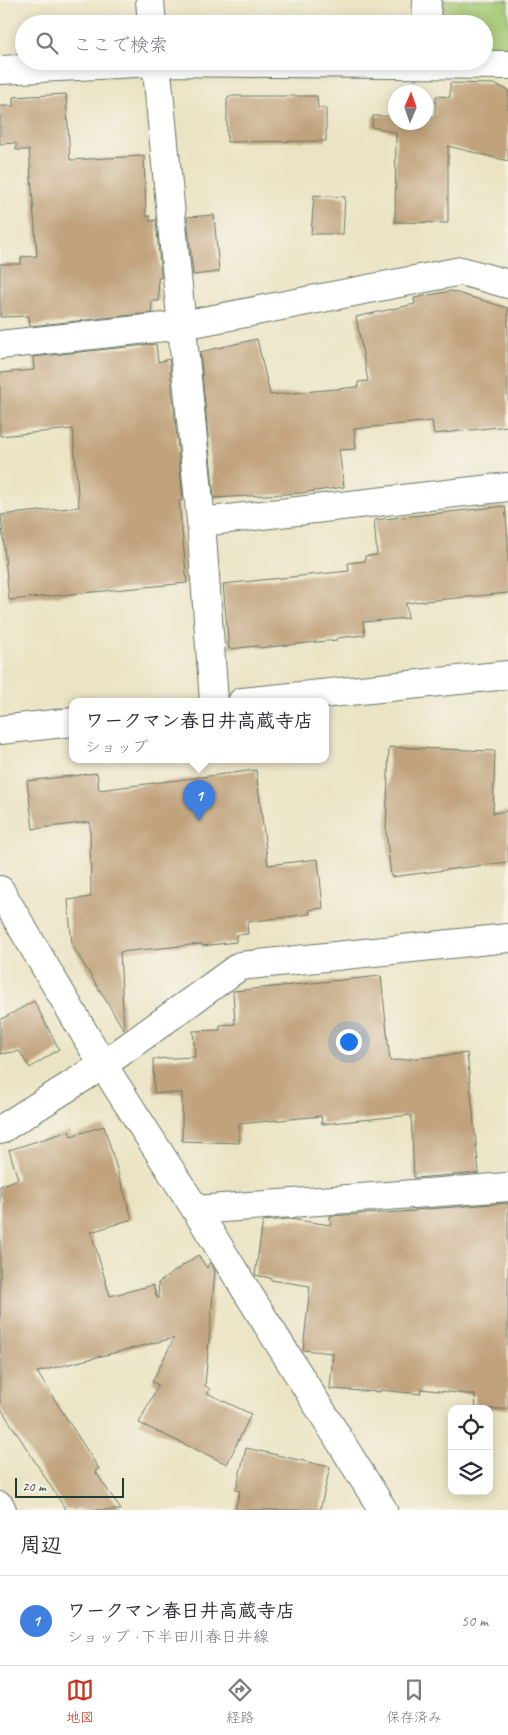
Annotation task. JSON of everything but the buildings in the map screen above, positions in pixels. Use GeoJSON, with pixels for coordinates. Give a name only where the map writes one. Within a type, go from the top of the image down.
{"type":"FeatureCollection","features":[{"type":"Feature","properties":{"kind":"street"},"geometry":{"type":"LineString","coordinates":[[150,0],[151,15]]}},
{"type":"Feature","properties":{"kind":"street"},"geometry":{"type":"LineString","coordinates":[[426,15],[427,0]]}},
{"type":"Feature","properties":{"kind":"street"},"geometry":{"type":"LineString","coordinates":[[493,65],[508,65]]}},
{"type":"Feature","properties":{"kind":"street"},"geometry":{"type":"LineString","coordinates":[[0,70],[15,69]]}},
{"type":"Feature","properties":{"kind":"street"},"geometry":{"type":"LineString","coordinates":[[157,70],[201,522],[214,698]]}},
{"type":"Feature","properties":{"kind":"street"},"geometry":{"type":"LineString","coordinates":[[0,345],[183,325],[460,271],[508,284]]}},
{"type":"Feature","properties":{"kind":"street"},"geometry":{"type":"LineString","coordinates":[[201,522],[508,487]]}},
{"type":"Feature","properties":{"kind":"street"},"geometry":{"type":"LineString","coordinates":[[280,698],[508,674]]}},
{"type":"Feature","properties":{"kind":"street"},"geometry":{"type":"LineString","coordinates":[[0,730],[69,722]]}},
{"type":"Feature","properties":{"kind":"street"},"geometry":{"type":"LineString","coordinates":[[0,890],[103,1066],[196,1210],[383,1510]]}},
{"type":"Feature","properties":{"kind":"street"},"geometry":{"type":"LineString","coordinates":[[0,1130],[103,1066],[240,966],[508,938]]}},
{"type":"Feature","properties":{"kind":"street"},"geometry":{"type":"LineString","coordinates":[[196,1210],[508,1187]]}},
{"type":"Feature","properties":{"kind":"street"},"geometry":{"type":"LineString","coordinates":[[0,1506],[2,1510]]}},
{"type":"Feature","properties":{"kind":"green space"},"geometry":{"type":"Polygon","coordinates":[[[442,0],[508,0],[508,47],[493,47],[493,15],[442,15],[442,0]]]}},
{"type":"Feature","properties":{"kind":"place","name":"ワークマン春日井高蔵寺店"},"geometry":{"type":"Point","coordinates":[199,821]}}]}
